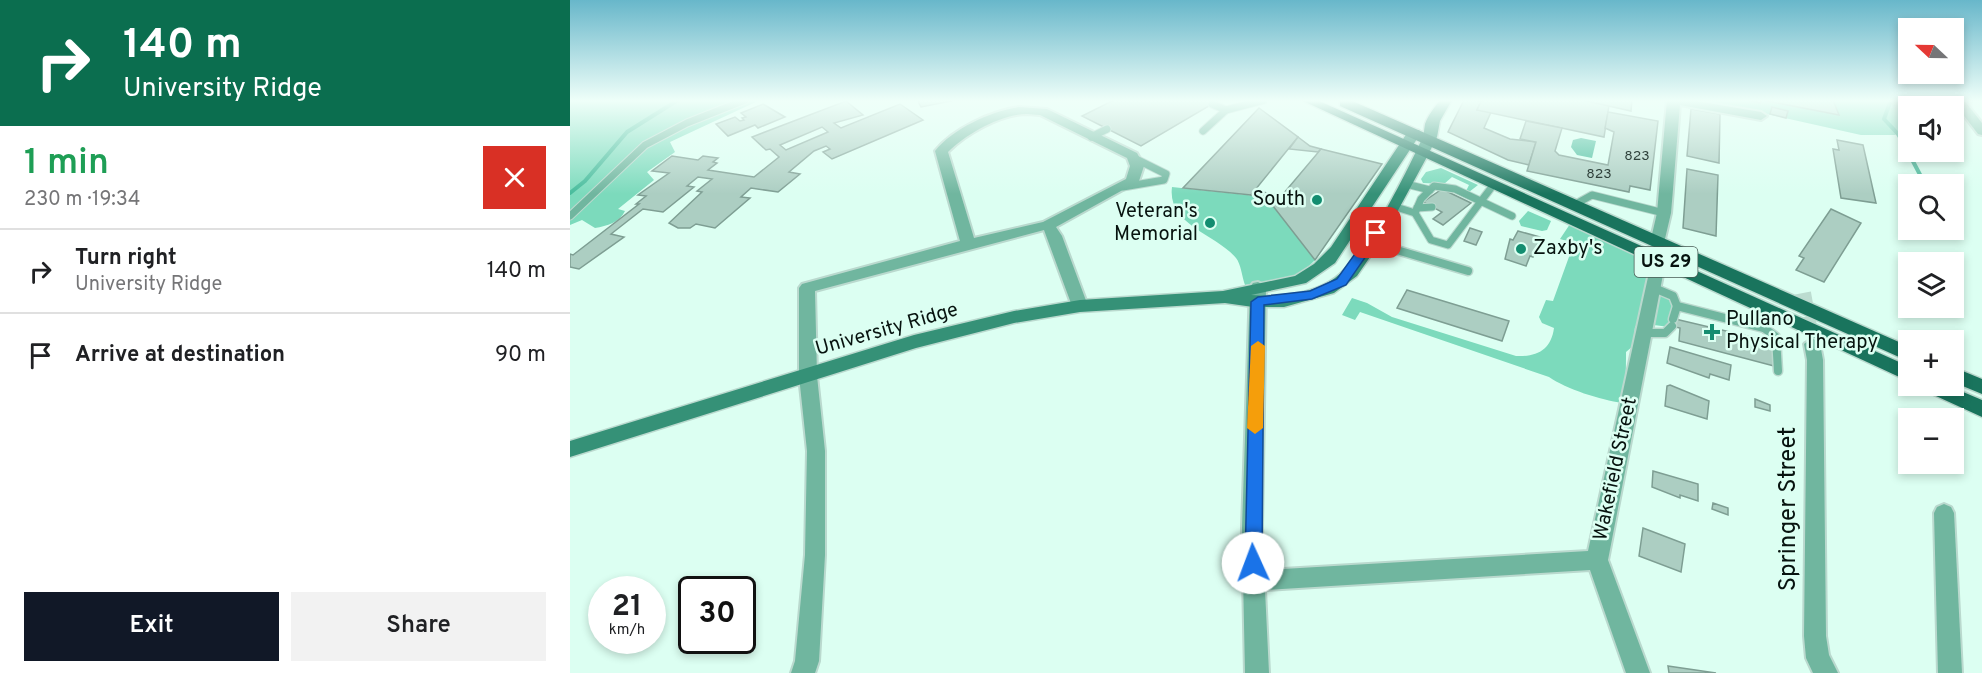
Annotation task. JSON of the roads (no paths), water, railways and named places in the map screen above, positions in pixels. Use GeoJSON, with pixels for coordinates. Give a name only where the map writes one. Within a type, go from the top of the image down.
{"type":"FeatureCollection","features":[{"type":"Feature","properties":{"kind":"main road","name":"US 29"},"geometry":{"type":"LineString","coordinates":[[1390,131],[1574,205],[1774,312],[1898,369]]}},
{"type":"Feature","properties":{"kind":"main road","name":"US 29"},"geometry":{"type":"LineString","coordinates":[[1396,131],[1410,139]]}},
{"type":"Feature","properties":{"kind":"main road","name":"US 29"},"geometry":{"type":"LineString","coordinates":[[1426,146],[1494,184],[1898,350]]}},
{"type":"Feature","properties":{"kind":"main road"},"geometry":{"type":"LineString","coordinates":[[1964,379],[1982,387]]}},
{"type":"Feature","properties":{"kind":"main road"},"geometry":{"type":"LineString","coordinates":[[1955,396],[1982,408]]}},
{"type":"Feature","properties":{"kind":"street"},"geometry":{"type":"LineString","coordinates":[[968,244],[941,151],[954,139],[970,131]]}},
{"type":"Feature","properties":{"kind":"street"},"geometry":{"type":"LineString","coordinates":[[803,673],[807,662],[815,555],[816,451],[808,376],[807,288],[968,244],[1048,225],[1123,187],[1136,174],[1137,166],[1132,156],[1082,131]]}},
{"type":"Feature","properties":{"kind":"street","name":"University Ridge"},"geometry":{"type":"LineString","coordinates":[[1258,295],[1292,300],[1342,282],[1371,242],[1407,184],[1426,146],[1430,131]]}},
{"type":"Feature","properties":{"kind":"street","name":"Wakefield Street"},"geometry":{"type":"LineString","coordinates":[[1638,673],[1596,560],[1654,288],[1671,131]]}},
{"type":"Feature","properties":{"kind":"street","name":"University Ridge"},"geometry":{"type":"LineString","coordinates":[[570,449],[914,342],[1014,317],[1080,306],[1225,297],[1245,302],[1308,276],[1342,243],[1410,139]]}},
{"type":"Feature","properties":{"kind":"street"},"geometry":{"type":"LineString","coordinates":[[1048,225],[1055,236],[1080,306]]}},
{"type":"Feature","properties":{"kind":"street"},"geometry":{"type":"LineString","coordinates":[[1329,288],[1338,271],[1342,243]]}},
{"type":"Feature","properties":{"kind":"street"},"geometry":{"type":"LineString","coordinates":[[1257,673],[1252,528],[1258,295]]}},
{"type":"Feature","properties":{"kind":"street","name":"Springer Street"},"geometry":{"type":"LineString","coordinates":[[1812,344],[1815,360],[1815,636],[1818,658],[1826,673]]}},
{"type":"Feature","properties":{"kind":"street"},"geometry":{"type":"LineString","coordinates":[[1944,513],[1950,673]]}},
{"type":"Feature","properties":{"kind":"street"},"geometry":{"type":"LineString","coordinates":[[1254,581],[1596,560]]}},
{"type":"Feature","properties":{"kind":"lane"},"geometry":{"type":"LineString","coordinates":[[570,216],[593,198],[632,156],[647,144],[672,131]]}},
{"type":"Feature","properties":{"kind":"lane"},"geometry":{"type":"LineString","coordinates":[[1091,136],[1101,131]]}},
{"type":"Feature","properties":{"kind":"lane"},"geometry":{"type":"LineString","coordinates":[[1123,187],[1164,180],[1166,174],[1132,156]]}},
{"type":"Feature","properties":{"kind":"lane"},"geometry":{"type":"LineString","coordinates":[[1407,184],[1430,190]]}},
{"type":"Feature","properties":{"kind":"lane"},"geometry":{"type":"LineString","coordinates":[[1416,210],[1431,240],[1448,245],[1494,184]]}},
{"type":"Feature","properties":{"kind":"lane"},"geometry":{"type":"LineString","coordinates":[[1416,210],[1434,186],[1449,185],[1453,191],[1481,201],[1494,211],[1512,216]]}},
{"type":"Feature","properties":{"kind":"lane"},"geometry":{"type":"LineString","coordinates":[[1574,205],[1592,195],[1664,213]]}},
{"type":"Feature","properties":{"kind":"lane"},"geometry":{"type":"LineString","coordinates":[[1393,206],[1416,210],[1432,207]]}},
{"type":"Feature","properties":{"kind":"lane"},"geometry":{"type":"LineString","coordinates":[[1371,242],[1468,271]]}},
{"type":"Feature","properties":{"kind":"lane"},"geometry":{"type":"LineString","coordinates":[[1644,333],[1665,333],[1673,322],[1677,306],[1672,296],[1654,288]]}},
{"type":"Feature","properties":{"kind":"lane"},"geometry":{"type":"LineString","coordinates":[[1677,306],[1764,328],[1776,337],[1778,371]]}},
{"type":"Feature","properties":{"kind":"lane"},"geometry":{"type":"LineString","coordinates":[[1764,328],[1774,312]]}},
{"type":"Feature","properties":{"kind":"waterway"},"geometry":{"type":"LineString","coordinates":[[570,193],[585,181],[628,131]]}},
{"type":"Feature","properties":{"kind":"waterway"},"geometry":{"type":"LineString","coordinates":[[1913,162],[1920,174]]}},
{"type":"Feature","properties":{"kind":"tunnel"},"geometry":{"type":"LineString","coordinates":[[1803,293],[1812,344]]}},
{"type":"Feature","properties":{"kind":"place","name":"South"},"geometry":{"type":"Point","coordinates":[1317,200]}},
{"type":"Feature","properties":{"kind":"place","name":"Veteran's Memorial"},"geometry":{"type":"Point","coordinates":[1210,223]}},
{"type":"Feature","properties":{"kind":"place","name":"Zaxby's"},"geometry":{"type":"Point","coordinates":[1521,249]}},
{"type":"Feature","properties":{"kind":"place","name":"Pullano Physical Therapy"},"geometry":{"type":"Point","coordinates":[1712,332]}}]}
